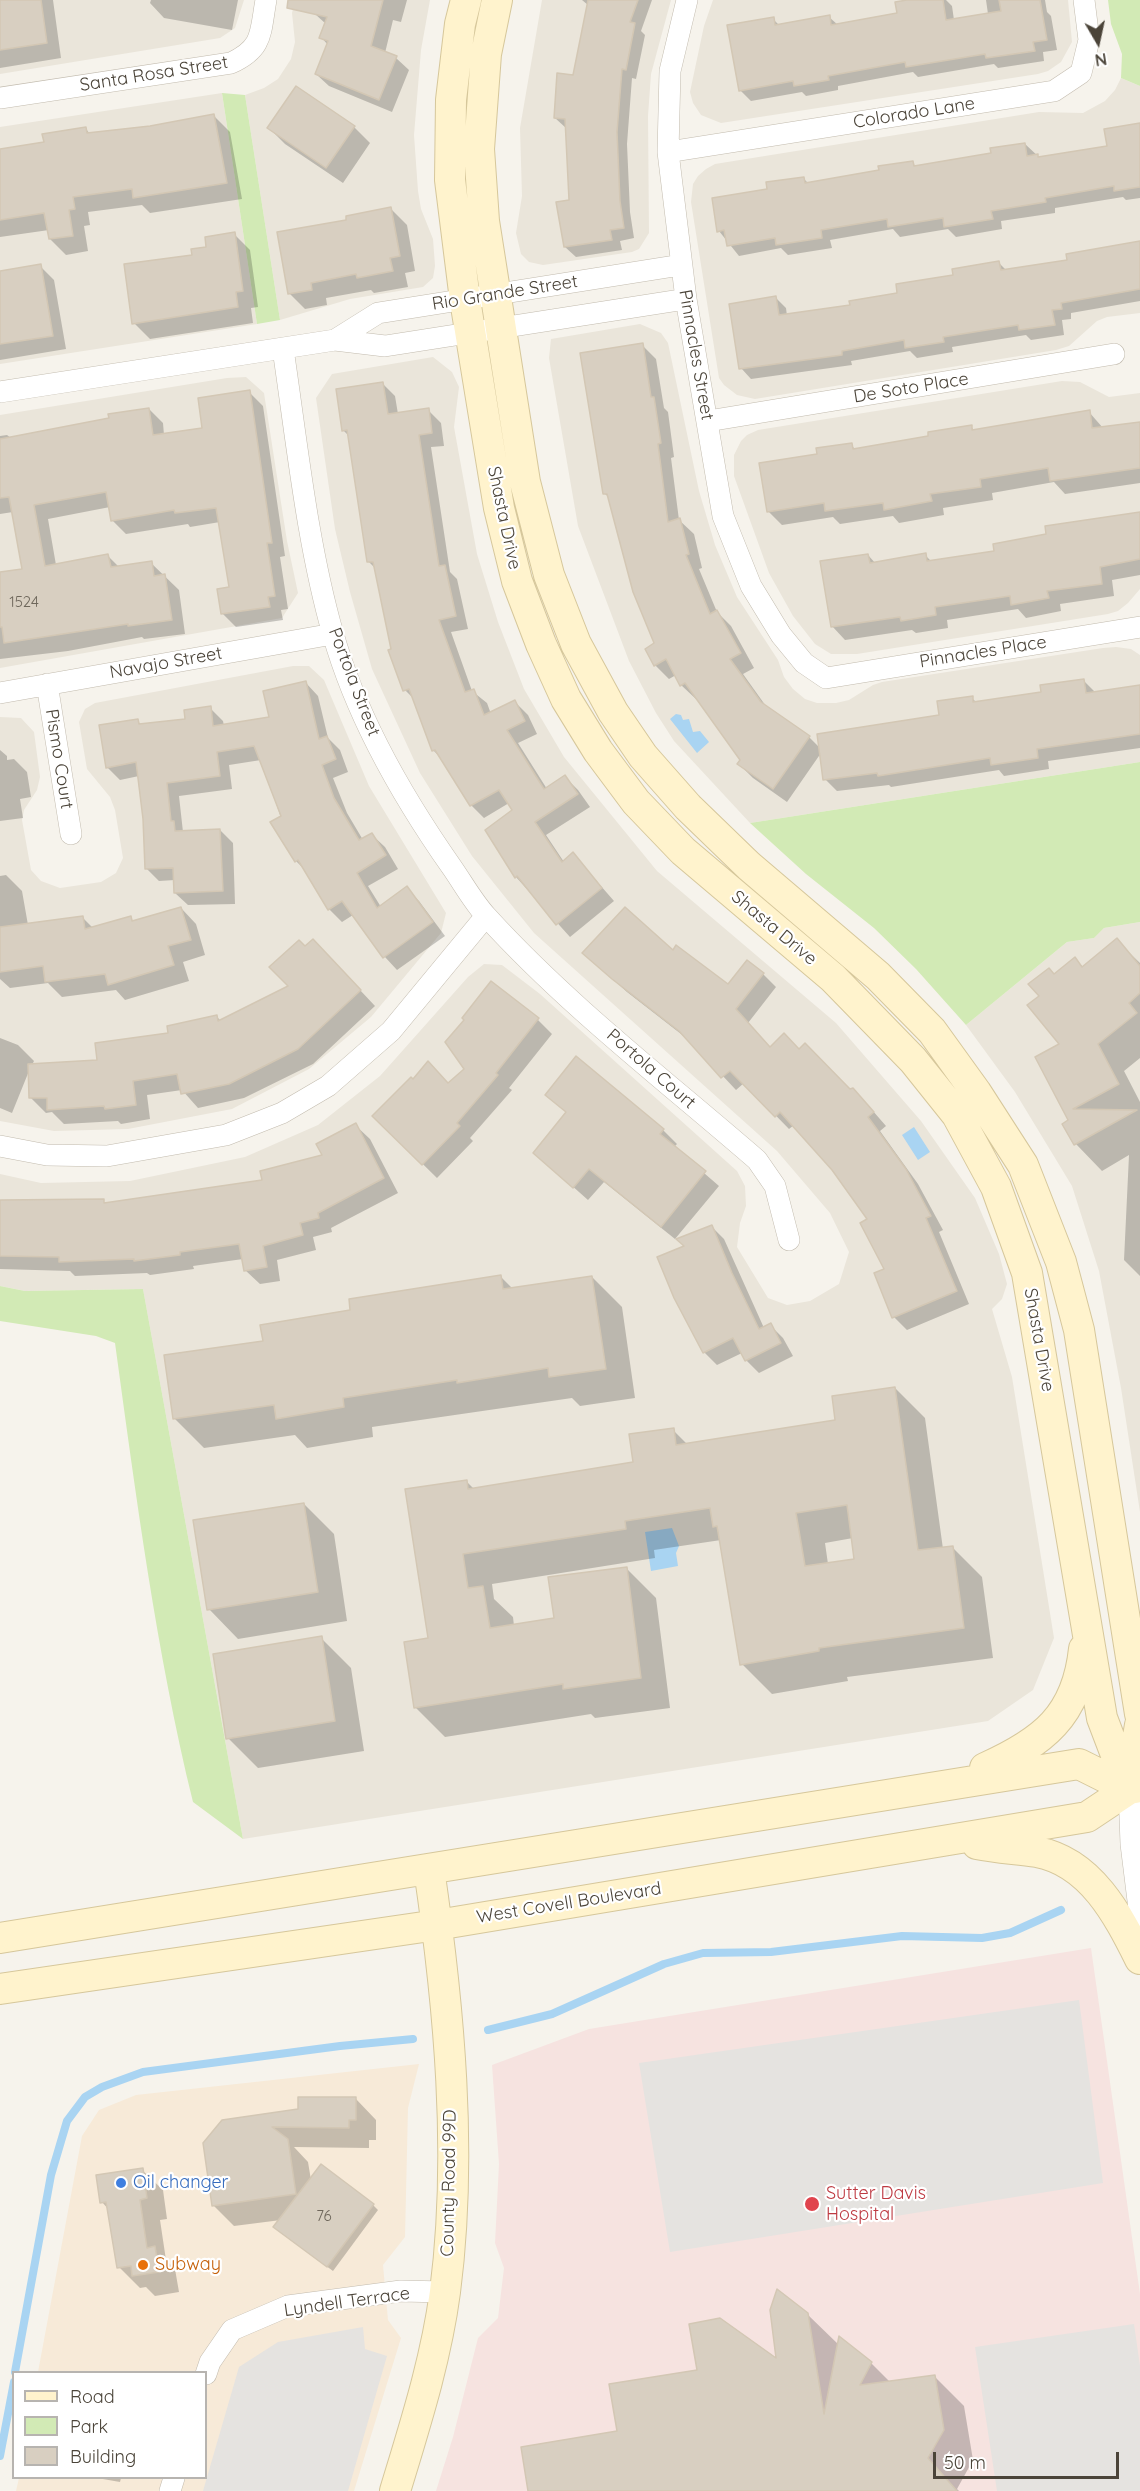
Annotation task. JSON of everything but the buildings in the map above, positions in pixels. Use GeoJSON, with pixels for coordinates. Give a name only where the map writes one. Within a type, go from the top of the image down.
{"type":"FeatureCollection","features":[{"type":"Feature","properties":{"kind":"street","name":"Santa Rosa Street"},"geometry":{"type":"LineString","coordinates":[[0,98],[231,63],[247,56],[258,42],[266,0]]}},
{"type":"Feature","properties":{"kind":"street","name":"Shasta Drive"},"geometry":{"type":"LineString","coordinates":[[465,0],[451,100],[450,180],[465,300],[499,508],[517,581],[541,644],[566,699],[593,742],[636,802],[682,851],[833,978],[913,1060],[957,1115],[996,1187],[1027,1273],[1103,1724],[1134,1788]]}},
{"type":"Feature","properties":{"kind":"street","name":"Shasta Drive"},"geometry":{"type":"LineString","coordinates":[[497,0],[486,54],[479,149],[484,221],[525,482],[549,574],[576,644],[613,712],[643,756],[688,807],[749,866],[878,976],[932,1031],[976,1092],[1023,1165],[1061,1262],[1078,1330],[1133,1635],[1140,1714]]}},
{"type":"Feature","properties":{"kind":"street","name":"Pinnacles Street"},"geometry":{"type":"LineString","coordinates":[[687,0],[670,71],[668,152],[686,299],[723,516],[751,586],[781,635],[804,663],[826,678]]}},
{"type":"Feature","properties":{"kind":"street","name":"Colorado Lane"},"geometry":{"type":"LineString","coordinates":[[668,152],[1054,91],[1081,73],[1089,40],[1084,0]]}},
{"type":"Feature","properties":{"kind":"street","name":"Rio Grande Street"},"geometry":{"type":"LineString","coordinates":[[336,340],[378,313],[681,265]]}},
{"type":"Feature","properties":{"kind":"street","name":"Rio Grande Street"},"geometry":{"type":"LineString","coordinates":[[0,392],[336,340],[385,346],[686,299]]}},
{"type":"Feature","properties":{"kind":"street","name":"Portola Street"},"geometry":{"type":"LineString","coordinates":[[283,349],[314,550],[333,634],[346,672],[377,744],[402,791],[486,916]]}},
{"type":"Feature","properties":{"kind":"street","name":"De Soto Place"},"geometry":{"type":"LineString","coordinates":[[708,421],[1114,354]]}},
{"type":"Feature","properties":{"kind":"street","name":"Pinnacles Place"},"geometry":{"type":"LineString","coordinates":[[826,678],[1140,627]]}},
{"type":"Feature","properties":{"kind":"street","name":"Navajo Street"},"geometry":{"type":"LineString","coordinates":[[0,693],[333,634]]}},
{"type":"Feature","properties":{"kind":"street","name":"Pismo Court"},"geometry":{"type":"LineString","coordinates":[[47,684],[71,834]]}},
{"type":"Feature","properties":{"kind":"street"},"geometry":{"type":"LineString","coordinates":[[0,1146],[47,1155],[107,1156],[226,1136],[282,1113],[328,1086],[391,1031],[486,916]]}},
{"type":"Feature","properties":{"kind":"street","name":"Portola Court"},"geometry":{"type":"LineString","coordinates":[[486,916],[569,998],[757,1160],[774,1186],[789,1240]]}},
{"type":"Feature","properties":{"kind":"street"},"geometry":{"type":"LineString","coordinates":[[954,1783],[1016,1754],[1039,1739],[1066,1709],[1082,1670],[1086,1622]]}},
{"type":"Feature","properties":{"kind":"street"},"geometry":{"type":"LineString","coordinates":[[1140,1725],[1131,1844],[1140,1917]]}},
{"type":"Feature","properties":{"kind":"street"},"geometry":{"type":"LineString","coordinates":[[0,1938],[1079,1764],[1134,1788]]}},
{"type":"Feature","properties":{"kind":"street","name":"West Covell Boulevard"},"geometry":{"type":"LineString","coordinates":[[0,1989],[437,1925],[1087,1817],[1134,1788]]}},
{"type":"Feature","properties":{"kind":"street"},"geometry":{"type":"LineString","coordinates":[[956,1840],[1003,1849],[1039,1852],[1071,1865],[1104,1896],[1140,1959]]}},
{"type":"Feature","properties":{"kind":"street","name":"County Road 99D"},"geometry":{"type":"LineString","coordinates":[[395,2491],[432,2366],[445,2292],[451,2216],[452,2124],[437,1925],[429,1869]]}},
{"type":"Feature","properties":{"kind":"street","name":"Lyndell Terrace"},"geometry":{"type":"LineString","coordinates":[[207,2371],[210,2362],[232,2330],[288,2306],[401,2291],[445,2292]]}},
{"type":"Feature","properties":{"kind":"shaded area"},"geometry":{"type":"Polygon","coordinates":[[[0,0],[244,0],[235,28],[220,38],[0,74],[0,0]]]}},
{"type":"Feature","properties":{"kind":"shaded area"},"geometry":{"type":"Polygon","coordinates":[[[295,0],[430,0],[421,50],[414,135],[418,191],[421,209],[433,239],[435,266],[433,278],[423,287],[350,299],[280,320],[245,95],[264,88],[278,79],[291,59],[295,42],[292,13],[295,0]]]}},
{"type":"Feature","properties":{"kind":"shaded area"},"geometry":{"type":"Polygon","coordinates":[[[542,0],[671,0],[651,74],[648,116],[649,233],[639,249],[632,252],[543,265],[529,262],[521,254],[516,233],[522,196],[520,128],[542,0]]]}},
{"type":"Feature","properties":{"kind":"shaded area"},"geometry":{"type":"Polygon","coordinates":[[[713,0],[1068,0],[1072,42],[1061,62],[1048,71],[1038,74],[721,123],[701,115],[693,103],[690,92],[704,26],[713,0]]]}},
{"type":"Feature","properties":{"kind":"shaded area"},"geometry":{"type":"Polygon","coordinates":[[[1121,78],[1140,86],[1140,313],[1107,317],[1097,321],[1069,346],[1056,350],[755,399],[737,395],[724,385],[719,378],[691,202],[693,184],[706,169],[715,164],[1039,112],[1083,113],[1105,101],[1115,90],[1121,78]]]}},
{"type":"Feature","properties":{"kind":"shaded area"},"geometry":{"type":"Polygon","coordinates":[[[222,93],[257,324],[0,364],[0,127],[222,93]]]}},
{"type":"Feature","properties":{"kind":"shaded area"},"geometry":{"type":"Polygon","coordinates":[[[640,324],[661,333],[668,343],[699,491],[715,545],[737,597],[778,660],[784,677],[793,689],[805,699],[817,703],[836,703],[849,700],[882,682],[1103,648],[1131,649],[1140,655],[1140,762],[750,823],[674,741],[656,713],[629,661],[578,526],[549,358],[551,339],[640,324]]]}},
{"type":"Feature","properties":{"kind":"shaded area"},"geometry":{"type":"Polygon","coordinates":[[[433,357],[452,372],[459,387],[454,427],[477,554],[498,622],[524,689],[564,757],[657,871],[836,1023],[921,1121],[975,1198],[999,1254],[1007,1284],[1002,1299],[992,1309],[1012,1377],[1054,1638],[1033,1690],[988,1721],[243,1839],[143,1289],[25,1291],[0,1286],[0,1174],[41,1183],[130,1181],[245,1157],[318,1125],[380,1076],[468,977],[484,964],[502,965],[540,994],[737,1171],[745,1186],[746,1206],[740,1223],[737,1247],[768,1298],[787,1305],[810,1301],[839,1284],[849,1252],[830,1213],[777,1151],[534,933],[472,856],[420,773],[372,669],[350,592],[335,529],[316,398],[332,374],[433,357]]]}},
{"type":"Feature","properties":{"kind":"shaded area"},"geometry":{"type":"Polygon","coordinates":[[[246,377],[264,393],[287,541],[298,593],[282,618],[0,668],[0,415],[227,378],[246,377]]]}},
{"type":"Feature","properties":{"kind":"shaded area"},"geometry":{"type":"Polygon","coordinates":[[[1062,381],[1080,382],[1109,397],[1140,393],[1140,589],[1128,603],[1118,611],[1108,614],[857,654],[831,654],[815,644],[793,616],[769,573],[734,476],[734,455],[741,441],[758,430],[1062,381]]]}},
{"type":"Feature","properties":{"kind":"shaded area"},"geometry":{"type":"Polygon","coordinates":[[[293,666],[309,666],[324,680],[369,786],[446,913],[441,933],[371,1017],[309,1069],[232,1109],[128,1129],[54,1131],[0,1121],[0,717],[21,718],[34,732],[40,777],[37,790],[24,810],[22,820],[31,870],[41,881],[60,888],[101,882],[116,873],[123,858],[115,810],[110,797],[87,769],[79,722],[85,709],[95,703],[293,666]]]}},
{"type":"Feature","properties":{"kind":"shaded area"},"geometry":{"type":"Polygon","coordinates":[[[1140,922],[1140,1512],[1121,1388],[1099,1271],[1072,1186],[1015,1092],[966,1025],[1067,942],[1094,938],[1104,928],[1140,922]]]}},
{"type":"Feature","properties":{"kind":"shaded area","name":"Sutter Davis Hospital"},"geometry":{"type":"Polygon","coordinates":[[[1091,1948],[1140,2294],[1140,2491],[436,2491],[453,2437],[478,2338],[498,2318],[504,2268],[495,2243],[499,2164],[492,2065],[589,2029],[1091,1948]]]}},
{"type":"Feature","properties":{"kind":"shaded area"},"geometry":{"type":"Polygon","coordinates":[[[1079,2000],[1103,2183],[670,2252],[639,2063],[1079,2000]]]}},
{"type":"Feature","properties":{"kind":"shaded area"},"geometry":{"type":"Polygon","coordinates":[[[419,2064],[408,2108],[405,2237],[383,2265],[388,2320],[401,2338],[354,2491],[16,2491],[19,2479],[207,2479],[207,2371],[38,2371],[82,2136],[99,2110],[136,2095],[419,2064]]]}},
{"type":"Feature","properties":{"kind":"shaded area"},"geometry":{"type":"Polygon","coordinates":[[[1134,2324],[1140,2366],[1140,2491],[997,2491],[975,2347],[1134,2324]]]}},
{"type":"Feature","properties":{"kind":"shaded area"},"geometry":{"type":"Polygon","coordinates":[[[363,2327],[365,2349],[387,2356],[348,2491],[203,2491],[239,2367],[278,2342],[363,2327]]]}},
{"type":"Feature","properties":{"kind":"green space"},"geometry":{"type":"Polygon","coordinates":[[[1108,0],[1140,0],[1140,86],[1121,78],[1122,54],[1111,24],[1108,0]]]}},
{"type":"Feature","properties":{"kind":"green space"},"geometry":{"type":"Polygon","coordinates":[[[222,93],[245,95],[280,320],[257,324],[222,93]]]}},
{"type":"Feature","properties":{"kind":"green space"},"geometry":{"type":"Polygon","coordinates":[[[1140,762],[1140,922],[1104,928],[1094,938],[1067,942],[966,1025],[916,969],[874,928],[806,874],[750,823],[1140,762]]]}},
{"type":"Feature","properties":{"kind":"green space"},"geometry":{"type":"Polygon","coordinates":[[[0,1286],[25,1291],[143,1289],[243,1839],[193,1802],[158,1631],[139,1516],[115,1343],[96,1336],[0,1321],[0,1286]]]}},
{"type":"Feature","properties":{"kind":"water"},"geometry":{"type":"Polygon","coordinates":[[[676,714],[681,715],[683,720],[689,719],[693,732],[700,731],[709,742],[697,753],[670,719],[676,714]]]}},
{"type":"Feature","properties":{"kind":"water"},"geometry":{"type":"Polygon","coordinates":[[[914,1127],[930,1152],[918,1160],[902,1135],[914,1127]]]}},
{"type":"Feature","properties":{"kind":"water"},"geometry":{"type":"Polygon","coordinates":[[[672,1528],[679,1546],[676,1553],[678,1566],[651,1571],[645,1532],[672,1528]]]}},
{"type":"Feature","properties":{"kind":"waterway"},"geometry":{"type":"LineString","coordinates":[[488,2030],[552,2014],[664,1964],[703,1953],[771,1952],[902,1936],[982,1938],[1010,1933],[1061,1910]]}},
{"type":"Feature","properties":{"kind":"waterway"},"geometry":{"type":"LineString","coordinates":[[15,2371],[51,2175],[67,2121],[85,2097],[102,2087],[143,2072],[340,2046],[413,2039]]}},
{"type":"Feature","properties":{"kind":"waterway"},"geometry":{"type":"LineString","coordinates":[[0,2456],[12,2393]]}},
{"type":"Feature","properties":{"kind":"place","name":"Oil changer"},"geometry":{"type":"Point","coordinates":[121,2183]}},
{"type":"Feature","properties":{"kind":"place","name":"Sutter Davis Hospital"},"geometry":{"type":"Point","coordinates":[812,2204]}},
{"type":"Feature","properties":{"kind":"place","name":"Subway"},"geometry":{"type":"Point","coordinates":[143,2265]}}]}
